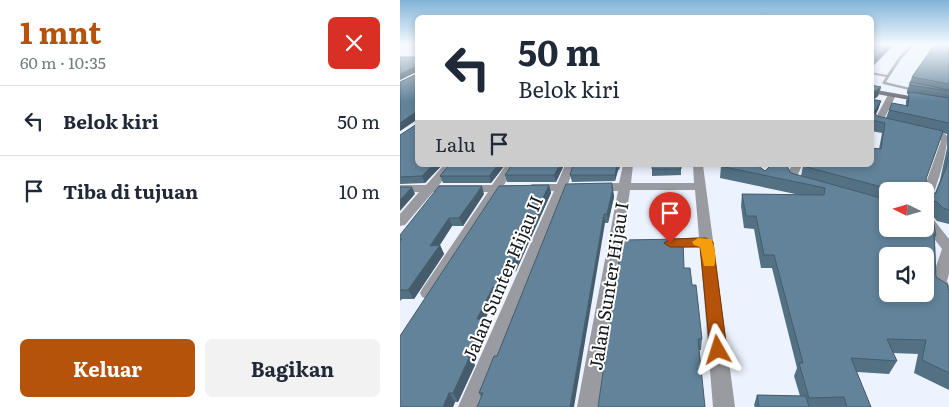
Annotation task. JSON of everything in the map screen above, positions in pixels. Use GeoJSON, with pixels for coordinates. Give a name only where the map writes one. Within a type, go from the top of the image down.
{"type":"FeatureCollection","features":[{"type":"Feature","properties":{"kind":"street"},"geometry":{"type":"LineString","coordinates":[[874,92],[949,105]]}},
{"type":"Feature","properties":{"kind":"street"},"geometry":{"type":"LineString","coordinates":[[892,95],[875,123],[896,127]]}},
{"type":"Feature","properties":{"kind":"street"},"geometry":{"type":"LineString","coordinates":[[914,130],[942,136],[946,141],[934,182]]}},
{"type":"Feature","properties":{"kind":"street"},"geometry":{"type":"LineString","coordinates":[[400,222],[448,167]]}},
{"type":"Feature","properties":{"kind":"street"},"geometry":{"type":"LineString","coordinates":[[420,306],[510,167]]}},
{"type":"Feature","properties":{"kind":"street","name":"Jalan Sunter Hijau II"},"geometry":{"type":"LineString","coordinates":[[469,407],[569,167]]}},
{"type":"Feature","properties":{"kind":"street","name":"Jalan Sunter Hijau I"},"geometry":{"type":"LineString","coordinates":[[588,407],[620,244],[624,187],[628,167]]}},
{"type":"Feature","properties":{"kind":"street"},"geometry":{"type":"LineString","coordinates":[[698,167],[724,407]]}},
{"type":"Feature","properties":{"kind":"street"},"geometry":{"type":"LineString","coordinates":[[796,167],[791,177],[793,181],[815,188]]}},
{"type":"Feature","properties":{"kind":"street"},"geometry":{"type":"LineString","coordinates":[[400,189],[700,186]]}},
{"type":"Feature","properties":{"kind":"street"},"geometry":{"type":"LineString","coordinates":[[934,230],[949,249],[939,281],[942,289],[949,293]]}},
{"type":"Feature","properties":{"kind":"street"},"geometry":{"type":"LineString","coordinates":[[652,243],[706,242]]}},
{"type":"Feature","properties":{"kind":"lane"},"geometry":{"type":"LineString","coordinates":[[897,63],[884,83],[924,92]]}},
{"type":"Feature","properties":{"kind":"lane"},"geometry":{"type":"LineString","coordinates":[[874,74],[888,76]]}},
{"type":"Feature","properties":{"kind":"building"},"geometry":{"type":"Polygon","coordinates":[[[400,63],[415,63],[415,67],[400,74],[400,63]]]}},
{"type":"Feature","properties":{"kind":"building"},"geometry":{"type":"Polygon","coordinates":[[[922,63],[949,63],[949,84],[912,77],[922,63]]]}},
{"type":"Feature","properties":{"kind":"building"},"geometry":{"type":"Polygon","coordinates":[[[415,75],[415,113],[400,123],[400,82],[415,75]]]}},
{"type":"Feature","properties":{"kind":"building"},"geometry":{"type":"Polygon","coordinates":[[[910,82],[949,90],[949,91],[910,85],[910,82]]]}},
{"type":"Feature","properties":{"kind":"building"},"geometry":{"type":"Polygon","coordinates":[[[874,86],[881,87],[874,92],[874,86]]]}},
{"type":"Feature","properties":{"kind":"building"},"geometry":{"type":"Polygon","coordinates":[[[909,92],[949,98],[949,123],[889,110],[892,103],[908,106],[909,92]]]}},
{"type":"Feature","properties":{"kind":"building"},"geometry":{"type":"Polygon","coordinates":[[[874,100],[881,101],[874,112],[874,100]]]}},
{"type":"Feature","properties":{"kind":"building"},"geometry":{"type":"Polygon","coordinates":[[[874,112],[877,116],[943,131],[927,182],[879,182],[879,186],[807,167],[874,167],[874,148],[881,149],[885,123],[874,121],[874,112]]]}},
{"type":"Feature","properties":{"kind":"building"},"geometry":{"type":"Polygon","coordinates":[[[415,125],[415,167],[431,167],[422,176],[400,177],[400,135],[415,125]]]}},
{"type":"Feature","properties":{"kind":"building"},"geometry":{"type":"Polygon","coordinates":[[[949,152],[949,210],[943,208],[934,201],[934,193],[936,193],[946,168],[949,152]]]}},
{"type":"Feature","properties":{"kind":"building"},"geometry":{"type":"Polygon","coordinates":[[[447,167],[496,167],[489,176],[440,176],[447,167]]]}},
{"type":"Feature","properties":{"kind":"building"},"geometry":{"type":"Polygon","coordinates":[[[511,167],[559,167],[554,175],[505,175],[511,167]]]}},
{"type":"Feature","properties":{"kind":"building"},"geometry":{"type":"Polygon","coordinates":[[[572,167],[617,167],[615,175],[570,175],[572,167]]]}},
{"type":"Feature","properties":{"kind":"building"},"geometry":{"type":"Polygon","coordinates":[[[652,167],[681,167],[681,169],[652,169],[652,167]]]}},
{"type":"Feature","properties":{"kind":"building"},"geometry":{"type":"Polygon","coordinates":[[[725,167],[760,167],[765,171],[769,167],[787,167],[791,173],[879,197],[879,238],[934,238],[934,235],[936,277],[947,284],[949,291],[949,373],[922,360],[926,340],[887,339],[897,361],[851,358],[871,407],[847,407],[844,397],[809,398],[799,363],[803,363],[774,255],[764,255],[756,216],[746,216],[742,194],[824,195],[825,188],[725,167]]]}},
{"type":"Feature","properties":{"kind":"building"},"geometry":{"type":"Polygon","coordinates":[[[612,183],[613,188],[607,214],[604,214],[570,407],[477,407],[483,393],[479,393],[494,356],[497,356],[566,184],[612,183]]]}},
{"type":"Feature","properties":{"kind":"building"},"geometry":{"type":"Polygon","coordinates":[[[549,185],[513,262],[508,264],[496,287],[493,287],[477,319],[486,319],[467,356],[470,356],[453,393],[449,393],[443,407],[400,407],[400,336],[499,186],[549,185]]]}},
{"type":"Feature","properties":{"kind":"building"},"geometry":{"type":"Polygon","coordinates":[[[439,186],[482,186],[459,218],[449,218],[430,246],[440,245],[408,290],[400,290],[400,241],[402,239],[400,239],[400,235],[439,186]]]}},
{"type":"Feature","properties":{"kind":"building"},"geometry":{"type":"Polygon","coordinates":[[[400,187],[412,187],[400,200],[400,187]]]}},
{"type":"Feature","properties":{"kind":"building"},"geometry":{"type":"Polygon","coordinates":[[[683,239],[684,268],[690,268],[692,285],[696,285],[702,339],[698,339],[705,407],[598,407],[622,240],[683,239]]]}},
{"type":"Feature","properties":{"kind":"building"},"geometry":{"type":"Polygon","coordinates":[[[757,395],[806,396],[809,407],[759,407],[757,395]]]}},
{"type":"Feature","properties":{"kind":"slow traffic"},"geometry":{"type":"LineString","coordinates":[[698,242],[706,242],[709,263]]}},
{"type":"Feature","properties":{"kind":"route"},"geometry":{"type":"LineString","coordinates":[[670,243],[706,242],[718,350]]}}]}
